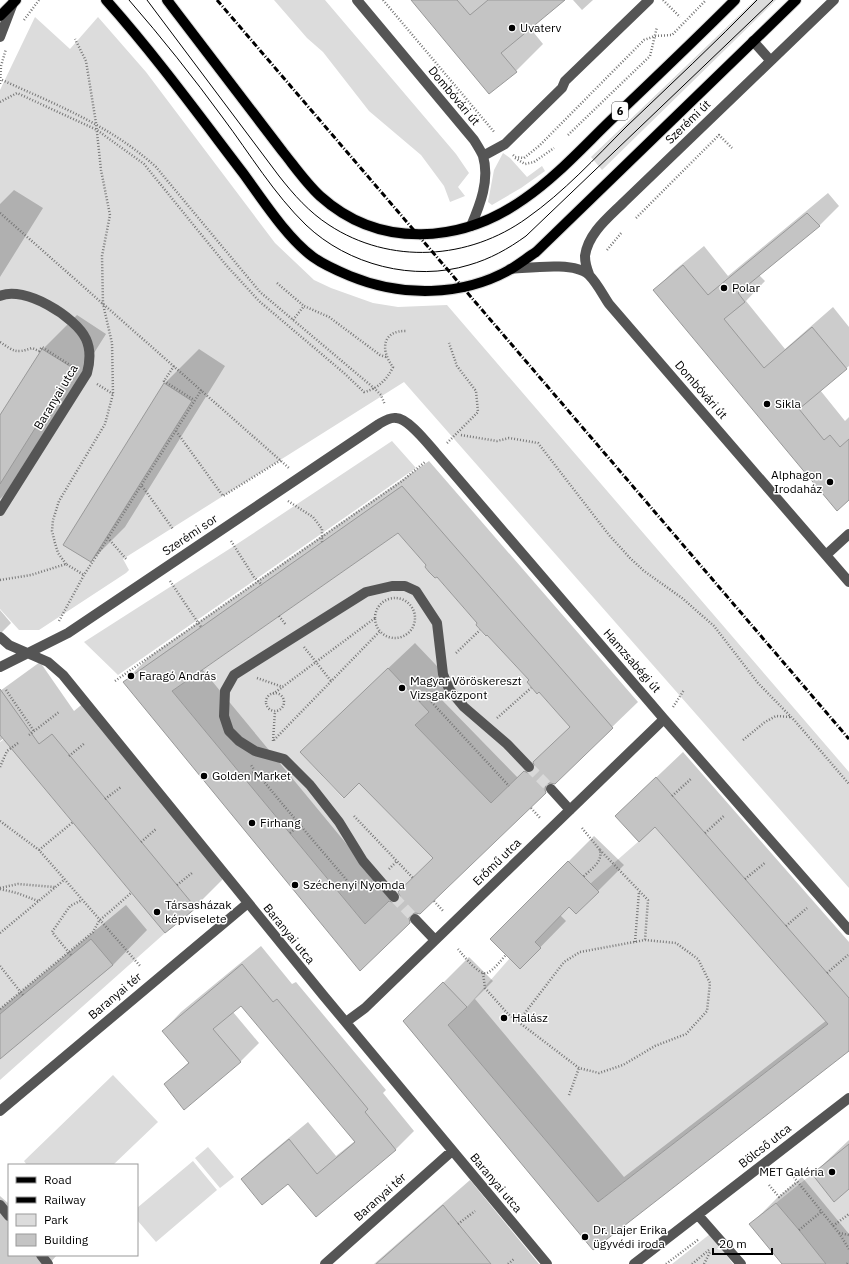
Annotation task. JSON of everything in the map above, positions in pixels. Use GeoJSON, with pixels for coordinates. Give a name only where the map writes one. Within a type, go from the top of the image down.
{"type":"FeatureCollection","features":[{"type":"Feature","properties":{"kind":"main road","name":"Szerémi út"},"geometry":{"type":"LineString","coordinates":[[106,0],[154,56],[273,212],[295,239],[312,256],[337,270],[364,282],[392,290],[420,291],[457,288],[487,279],[510,269],[536,252],[796,0]]}},
{"type":"Feature","properties":{"kind":"main road"},"geometry":{"type":"LineString","coordinates":[[167,0],[302,177],[321,196],[339,210],[368,225],[384,230],[402,233],[434,235],[452,232],[471,226]]}},
{"type":"Feature","properties":{"kind":"main road","name":"6"},"geometry":{"type":"LineString","coordinates":[[471,226],[499,215],[525,199],[564,165],[735,0]]}},
{"type":"Feature","properties":{"kind":"main road"},"geometry":{"type":"LineString","coordinates":[[0,16],[14,1]]}},
{"type":"Feature","properties":{"kind":"street","name":"Dombóvári út"},"geometry":{"type":"LineString","coordinates":[[357,0],[474,140],[483,156],[484,184],[481,201],[471,226]]}},
{"type":"Feature","properties":{"kind":"street"},"geometry":{"type":"LineString","coordinates":[[483,156],[505,144],[562,88],[565,81],[649,0]]}},
{"type":"Feature","properties":{"kind":"street","name":"Szerémi út"},"geometry":{"type":"LineString","coordinates":[[589,274],[585,257],[588,244],[597,230],[770,60],[834,0]]}},
{"type":"Feature","properties":{"kind":"street"},"geometry":{"type":"LineString","coordinates":[[0,37],[14,1]]}},
{"type":"Feature","properties":{"kind":"street"},"geometry":{"type":"LineString","coordinates":[[753,41],[770,60]]}},
{"type":"Feature","properties":{"kind":"street"},"geometry":{"type":"LineString","coordinates":[[510,269],[542,266],[567,267],[589,274]]}},
{"type":"Feature","properties":{"kind":"street","name":"Dombóvári út"},"geometry":{"type":"LineString","coordinates":[[589,274],[609,304],[849,582]]}},
{"type":"Feature","properties":{"kind":"street","name":"Baranyai utca"},"geometry":{"type":"LineString","coordinates":[[0,296],[13,293],[27,295],[52,308],[80,329],[86,340],[90,354],[90,360],[85,376],[0,511]]}},
{"type":"Feature","properties":{"kind":"street","name":"Szerémi sor"},"geometry":{"type":"LineString","coordinates":[[0,667],[28,654],[68,632],[379,424],[391,418]]}},
{"type":"Feature","properties":{"kind":"street","name":"Hamzsabégi út"},"geometry":{"type":"LineString","coordinates":[[391,418],[398,418],[405,421],[436,453],[664,719],[849,930]]}},
{"type":"Feature","properties":{"kind":"street"},"geometry":{"type":"LineString","coordinates":[[826,555],[849,534]]}},
{"type":"Feature","properties":{"kind":"street"},"geometry":{"type":"LineString","coordinates":[[394,897],[363,861],[338,822],[310,786],[284,759],[255,751],[239,741],[229,731],[224,716],[225,691],[234,675],[366,592],[392,586],[405,586],[416,591],[436,623],[442,674],[449,689],[464,707],[529,766]]}},
{"type":"Feature","properties":{"kind":"street","name":"Baranyai utca"},"geometry":{"type":"LineString","coordinates":[[0,637],[9,644],[28,654],[48,662],[63,675],[248,903],[547,1264]]}},
{"type":"Feature","properties":{"kind":"street","name":"Erőmű utca"},"geometry":{"type":"LineString","coordinates":[[346,1022],[365,1008],[664,719]]}},
{"type":"Feature","properties":{"kind":"street"},"geometry":{"type":"LineString","coordinates":[[551,789],[570,810]]}},
{"type":"Feature","properties":{"kind":"street","name":"Baranyai tér"},"geometry":{"type":"LineString","coordinates":[[0,1110],[248,903]]}},
{"type":"Feature","properties":{"kind":"street"},"geometry":{"type":"LineString","coordinates":[[415,919],[435,940]]}},
{"type":"Feature","properties":{"kind":"street","name":"Bölcső utca"},"geometry":{"type":"LineString","coordinates":[[634,1264],[849,1098]]}},
{"type":"Feature","properties":{"kind":"street","name":"Baranyai tér"},"geometry":{"type":"LineString","coordinates":[[326,1264],[452,1151]]}},
{"type":"Feature","properties":{"kind":"street"},"geometry":{"type":"LineString","coordinates":[[0,1204],[8,1215]]}},
{"type":"Feature","properties":{"kind":"street"},"geometry":{"type":"LineString","coordinates":[[698,1215],[741,1264]]}},
{"type":"Feature","properties":{"kind":"street"},"geometry":{"type":"LineString","coordinates":[[42,1256],[48,1264]]}},
{"type":"Feature","properties":{"kind":"path"},"geometry":{"type":"LineString","coordinates":[[383,0],[515,157],[525,164],[534,162],[554,148]]}},
{"type":"Feature","properties":{"kind":"path"},"geometry":{"type":"LineString","coordinates":[[663,0],[680,17]]}},
{"type":"Feature","properties":{"kind":"path"},"geometry":{"type":"LineString","coordinates":[[515,157],[524,158],[539,146],[644,40],[655,36],[672,35],[706,0]]}},
{"type":"Feature","properties":{"kind":"path"},"geometry":{"type":"LineString","coordinates":[[568,135],[650,56],[657,27]]}},
{"type":"Feature","properties":{"kind":"path"},"geometry":{"type":"LineString","coordinates":[[75,39],[86,61],[97,130],[101,170],[110,215],[102,256],[103,304],[112,343],[113,394],[106,424],[60,501],[53,520],[52,531],[58,553],[66,564],[84,574]]}},
{"type":"Feature","properties":{"kind":"path"},"geometry":{"type":"LineString","coordinates":[[0,84],[2,80],[96,123],[138,151],[156,167],[260,292],[381,395],[391,418]]}},
{"type":"Feature","properties":{"kind":"path"},"geometry":{"type":"LineString","coordinates":[[0,102],[17,93],[97,130],[144,164],[226,265],[259,301],[344,373],[364,392],[375,389],[390,374],[393,367],[386,357],[386,341],[390,335],[397,331],[408,331]]}},
{"type":"Feature","properties":{"kind":"path"},"geometry":{"type":"LineString","coordinates":[[636,218],[720,135],[732,148]]}},
{"type":"Feature","properties":{"kind":"path"},"geometry":{"type":"LineString","coordinates":[[0,213],[281,460],[223,496],[176,431]]}},
{"type":"Feature","properties":{"kind":"path"},"geometry":{"type":"LineString","coordinates":[[607,250],[622,232]]}},
{"type":"Feature","properties":{"kind":"path"},"geometry":{"type":"LineString","coordinates":[[277,283],[304,306],[329,317],[380,355],[386,357]]}},
{"type":"Feature","properties":{"kind":"path"},"geometry":{"type":"LineString","coordinates":[[293,320],[304,306]]}},
{"type":"Feature","properties":{"kind":"path"},"geometry":{"type":"LineString","coordinates":[[0,342],[14,352],[32,348],[39,351],[42,347],[85,376]]}},
{"type":"Feature","properties":{"kind":"path"},"geometry":{"type":"LineString","coordinates":[[449,343],[457,366],[476,391],[478,412],[458,432]]}},
{"type":"Feature","properties":{"kind":"path"},"geometry":{"type":"LineString","coordinates":[[174,366],[164,380],[194,400]]}},
{"type":"Feature","properties":{"kind":"path"},"geometry":{"type":"LineString","coordinates":[[58,622],[84,574],[142,486],[202,389]]}},
{"type":"Feature","properties":{"kind":"path"},"geometry":{"type":"LineString","coordinates":[[461,435],[490,440],[509,438],[538,443],[605,529],[630,558],[644,572],[682,598],[714,626],[758,683],[791,717],[849,784]]}},
{"type":"Feature","properties":{"kind":"path"},"geometry":{"type":"LineString","coordinates":[[116,681],[420,467]]}},
{"type":"Feature","properties":{"kind":"path"},"geometry":{"type":"LineString","coordinates":[[142,486],[173,529]]}},
{"type":"Feature","properties":{"kind":"path"},"geometry":{"type":"LineString","coordinates":[[280,490],[290,504],[313,517],[322,529],[322,542]]}},
{"type":"Feature","properties":{"kind":"path"},"geometry":{"type":"LineString","coordinates":[[223,528],[262,584]]}},
{"type":"Feature","properties":{"kind":"path"},"geometry":{"type":"LineString","coordinates":[[108,538],[127,560]]}},
{"type":"Feature","properties":{"kind":"path"},"geometry":{"type":"LineString","coordinates":[[0,580],[31,575],[66,564]]}},
{"type":"Feature","properties":{"kind":"path"},"geometry":{"type":"LineString","coordinates":[[161,570],[201,627]]}},
{"type":"Feature","properties":{"kind":"path"},"geometry":{"type":"LineString","coordinates":[[392,599],[404,600],[410,604],[414,611],[415,619],[413,627],[408,633],[399,638],[388,636],[380,630],[375,618],[377,610],[381,604],[392,599]]}},
{"type":"Feature","properties":{"kind":"path"},"geometry":{"type":"LineString","coordinates":[[273,694],[282,696],[284,699],[283,708],[276,711],[268,708],[267,699],[273,694],[316,663],[375,618]]}},
{"type":"Feature","properties":{"kind":"path"},"geometry":{"type":"LineString","coordinates":[[273,741],[380,630]]}},
{"type":"Feature","properties":{"kind":"path"},"geometry":{"type":"LineString","coordinates":[[442,666],[480,630]]}},
{"type":"Feature","properties":{"kind":"path"},"geometry":{"type":"LineString","coordinates":[[316,663],[331,681]]}},
{"type":"Feature","properties":{"kind":"path"},"geometry":{"type":"LineString","coordinates":[[239,671],[283,687]]}},
{"type":"Feature","properties":{"kind":"path"},"geometry":{"type":"LineString","coordinates":[[487,727],[532,688]]}},
{"type":"Feature","properties":{"kind":"path"},"geometry":{"type":"LineString","coordinates":[[6,690],[34,731]]}},
{"type":"Feature","properties":{"kind":"path"},"geometry":{"type":"LineString","coordinates":[[664,719],[684,690]]}},
{"type":"Feature","properties":{"kind":"path"},"geometry":{"type":"LineString","coordinates":[[419,701],[425,695],[509,786]]}},
{"type":"Feature","properties":{"kind":"path"},"geometry":{"type":"LineString","coordinates":[[272,756],[276,711]]}},
{"type":"Feature","properties":{"kind":"path"},"geometry":{"type":"LineString","coordinates":[[29,735],[59,712]]}},
{"type":"Feature","properties":{"kind":"path"},"geometry":{"type":"LineString","coordinates":[[743,740],[765,722],[776,716],[791,717]]}},
{"type":"Feature","properties":{"kind":"path"},"geometry":{"type":"LineString","coordinates":[[0,767],[7,751],[18,743]]}},
{"type":"Feature","properties":{"kind":"path"},"geometry":{"type":"LineString","coordinates":[[70,756],[85,743]]}},
{"type":"Feature","properties":{"kind":"path"},"geometry":{"type":"LineString","coordinates":[[255,771],[350,884]]}},
{"type":"Feature","properties":{"kind":"path"},"geometry":{"type":"LineString","coordinates":[[672,796],[692,778]]}},
{"type":"Feature","properties":{"kind":"path"},"geometry":{"type":"LineString","coordinates":[[106,799],[121,787]]}},
{"type":"Feature","properties":{"kind":"path"},"geometry":{"type":"LineString","coordinates":[[531,808],[541,819]]}},
{"type":"Feature","properties":{"kind":"path"},"geometry":{"type":"LineString","coordinates":[[351,813],[413,878]]}},
{"type":"Feature","properties":{"kind":"path"},"geometry":{"type":"LineString","coordinates":[[705,833],[725,816]]}},
{"type":"Feature","properties":{"kind":"path"},"geometry":{"type":"LineString","coordinates":[[0,821],[39,850],[141,967]]}},
{"type":"Feature","properties":{"kind":"path"},"geometry":{"type":"LineString","coordinates":[[39,850],[73,822]]}},
{"type":"Feature","properties":{"kind":"path"},"geometry":{"type":"LineString","coordinates":[[290,833],[300,825]]}},
{"type":"Feature","properties":{"kind":"path"},"geometry":{"type":"LineString","coordinates":[[582,828],[600,850],[648,900],[645,940]]}},
{"type":"Feature","properties":{"kind":"path"},"geometry":{"type":"LineString","coordinates":[[141,842],[156,829]]}},
{"type":"Feature","properties":{"kind":"path"},"geometry":{"type":"LineString","coordinates":[[583,877],[601,858],[600,850]]}},
{"type":"Feature","properties":{"kind":"path"},"geometry":{"type":"LineString","coordinates":[[745,879],[766,862]]}},
{"type":"Feature","properties":{"kind":"path"},"geometry":{"type":"LineString","coordinates":[[177,885],[192,873]]}},
{"type":"Feature","properties":{"kind":"path"},"geometry":{"type":"LineString","coordinates":[[335,887],[378,879]]}},
{"type":"Feature","properties":{"kind":"path"},"geometry":{"type":"LineString","coordinates":[[0,933],[64,880]]}},
{"type":"Feature","properties":{"kind":"path"},"geometry":{"type":"LineString","coordinates":[[0,888],[18,884],[55,888]]}},
{"type":"Feature","properties":{"kind":"path"},"geometry":{"type":"LineString","coordinates":[[0,888],[39,901]]}},
{"type":"Feature","properties":{"kind":"path"},"geometry":{"type":"LineString","coordinates":[[635,942],[639,891]]}},
{"type":"Feature","properties":{"kind":"path"},"geometry":{"type":"LineString","coordinates":[[0,1009],[22,994],[92,932],[100,921],[131,893]]}},
{"type":"Feature","properties":{"kind":"path"},"geometry":{"type":"LineString","coordinates":[[71,955],[52,932],[70,906],[82,900]]}},
{"type":"Feature","properties":{"kind":"path"},"geometry":{"type":"LineString","coordinates":[[434,901],[444,912]]}},
{"type":"Feature","properties":{"kind":"path"},"geometry":{"type":"LineString","coordinates":[[786,926],[807,908]]}},
{"type":"Feature","properties":{"kind":"path"},"geometry":{"type":"LineString","coordinates":[[483,973],[484,988],[508,1014],[518,1022],[580,1068],[599,1073],[623,1065],[655,1046],[686,1034],[706,1011],[710,983],[698,959],[676,943],[645,940],[580,952],[564,962],[518,1022]]}},
{"type":"Feature","properties":{"kind":"path"},"geometry":{"type":"LineString","coordinates":[[458,949],[475,968],[483,973]]}},
{"type":"Feature","properties":{"kind":"path"},"geometry":{"type":"LineString","coordinates":[[483,973],[487,972],[506,955]]}},
{"type":"Feature","properties":{"kind":"path"},"geometry":{"type":"LineString","coordinates":[[827,973],[848,955]]}},
{"type":"Feature","properties":{"kind":"path"},"geometry":{"type":"LineString","coordinates":[[0,966],[22,994]]}},
{"type":"Feature","properties":{"kind":"path"},"geometry":{"type":"LineString","coordinates":[[569,1095],[580,1068]]}},
{"type":"Feature","properties":{"kind":"path"},"geometry":{"type":"LineString","coordinates":[[788,1170],[839,1233],[849,1249]]}},
{"type":"Feature","properties":{"kind":"path"},"geometry":{"type":"LineString","coordinates":[[769,1185],[779,1197],[797,1182]]}},
{"type":"Feature","properties":{"kind":"path"},"geometry":{"type":"LineString","coordinates":[[458,1224],[475,1210]]}},
{"type":"Feature","properties":{"kind":"path"},"geometry":{"type":"LineString","coordinates":[[798,1230],[821,1212]]}},
{"type":"Feature","properties":{"kind":"path"},"geometry":{"type":"LineString","coordinates":[[833,1226],[849,1214]]}},
{"type":"Feature","properties":{"kind":"path"},"geometry":{"type":"LineString","coordinates":[[666,1264],[711,1230]]}},
{"type":"Feature","properties":{"kind":"path"},"geometry":{"type":"LineString","coordinates":[[839,1233],[849,1235]]}},
{"type":"Feature","properties":{"kind":"path"},"geometry":{"type":"LineString","coordinates":[[692,1264],[711,1249]]}},
{"type":"Feature","properties":{"kind":"path"},"geometry":{"type":"LineString","coordinates":[[508,1264],[514,1258]]}},
{"type":"Feature","properties":{"kind":"green space"},"geometry":{"type":"Polygon","coordinates":[[[274,0],[325,0],[456,154],[469,173],[458,187],[465,196],[450,202],[444,186],[421,155],[369,111],[323,52],[307,38],[274,0]]]}},
{"type":"Feature","properties":{"kind":"green space"},"geometry":{"type":"Polygon","coordinates":[[[755,0],[776,0],[602,170],[591,157],[755,0]]]}},
{"type":"Feature","properties":{"kind":"green space"},"geometry":{"type":"Polygon","coordinates":[[[35,17],[70,49],[98,17],[146,72],[275,243],[314,280],[331,288],[373,303],[398,307],[447,305],[849,772],[849,888],[404,382],[123,559],[129,570],[126,573],[39,630],[19,630],[0,609],[0,90],[35,17]]]}},
{"type":"Feature","properties":{"kind":"green space"},"geometry":{"type":"Polygon","coordinates":[[[503,153],[510,158],[527,177],[542,166],[545,171],[521,188],[492,205],[488,202],[494,170],[503,153]]]}},
{"type":"Feature","properties":{"kind":"green space"},"geometry":{"type":"Polygon","coordinates":[[[392,441],[416,468],[118,675],[84,642],[234,546],[392,441]]]}},
{"type":"Feature","properties":{"kind":"green space"},"geometry":{"type":"Polygon","coordinates":[[[398,533],[426,565],[425,567],[435,578],[437,577],[477,623],[476,625],[485,636],[487,635],[529,680],[527,682],[536,693],[539,692],[570,727],[491,803],[415,725],[429,712],[388,668],[300,752],[343,798],[359,783],[433,858],[365,924],[172,691],[398,533]]]}},
{"type":"Feature","properties":{"kind":"green space"},"geometry":{"type":"Polygon","coordinates":[[[12,734],[21,760],[165,933],[0,1080],[0,742],[12,734]]]}},
{"type":"Feature","properties":{"kind":"green space"},"geometry":{"type":"Polygon","coordinates":[[[655,827],[828,1024],[598,1202],[448,1025],[467,1007],[510,958],[520,969],[541,948],[535,942],[569,907],[576,914],[598,892],[590,884],[655,827]]]}},
{"type":"Feature","properties":{"kind":"green space"},"geometry":{"type":"Polygon","coordinates":[[[113,1075],[158,1122],[114,1164],[26,1164],[24,1161],[113,1075]]]}},
{"type":"Feature","properties":{"kind":"green space"},"geometry":{"type":"Polygon","coordinates":[[[208,1147],[234,1177],[220,1188],[195,1158],[208,1147]]]}},
{"type":"Feature","properties":{"kind":"green space"},"geometry":{"type":"Polygon","coordinates":[[[193,1161],[217,1190],[156,1242],[138,1221],[138,1207],[193,1161]]]}},
{"type":"Feature","properties":{"kind":"green space"},"geometry":{"type":"Polygon","coordinates":[[[812,1174],[834,1201],[849,1189],[849,1264],[826,1264],[776,1203],[812,1174]]]}},
{"type":"Feature","properties":{"kind":"green space"},"geometry":{"type":"Polygon","coordinates":[[[710,1234],[733,1264],[672,1264],[710,1234]]]}},
{"type":"Feature","properties":{"kind":"building"},"geometry":{"type":"Polygon","coordinates":[[[411,0],[457,0],[470,15],[488,0],[565,0],[501,53],[517,72],[489,94],[411,0]]]}},
{"type":"Feature","properties":{"kind":"building"},"geometry":{"type":"Polygon","coordinates":[[[807,213],[820,226],[738,293],[745,302],[724,319],[764,368],[812,327],[847,369],[799,409],[824,440],[830,435],[840,447],[849,439],[849,500],[837,511],[653,290],[683,265],[708,295],[807,213]]]}},
{"type":"Feature","properties":{"kind":"building"},"geometry":{"type":"Polygon","coordinates":[[[42,349],[73,368],[0,484],[0,415],[42,349]]]}},
{"type":"Feature","properties":{"kind":"building"},"geometry":{"type":"Polygon","coordinates":[[[164,383],[192,401],[91,562],[63,545],[164,383]]]}},
{"type":"Feature","properties":{"kind":"building"},"geometry":{"type":"Polygon","coordinates":[[[402,486],[613,728],[555,784],[546,784],[546,793],[420,914],[411,914],[409,918],[410,923],[360,971],[123,682],[402,486]],[[398,533],[172,691],[365,924],[389,901],[395,903],[398,902],[400,896],[398,892],[433,858],[359,783],[344,798],[300,752],[388,668],[429,712],[415,725],[491,803],[524,771],[528,773],[533,772],[535,768],[533,762],[570,727],[539,692],[537,694],[527,682],[529,680],[476,625],[477,623],[437,577],[435,578],[429,572],[425,567],[426,565],[398,533]]]}},
{"type":"Feature","properties":{"kind":"building"},"geometry":{"type":"Polygon","coordinates":[[[0,689],[39,744],[52,734],[196,908],[165,933],[0,735],[0,689]]]}},
{"type":"Feature","properties":{"kind":"building"},"geometry":{"type":"Polygon","coordinates":[[[656,777],[849,998],[849,1051],[593,1250],[403,1021],[443,982],[467,1007],[448,1025],[598,1202],[828,1024],[655,827],[639,842],[615,816],[656,777]]]}},
{"type":"Feature","properties":{"kind":"building"},"geometry":{"type":"Polygon","coordinates":[[[568,861],[599,892],[576,914],[569,907],[535,942],[541,948],[520,969],[490,939],[568,861]]]}},
{"type":"Feature","properties":{"kind":"building"},"geometry":{"type":"Polygon","coordinates":[[[91,939],[113,965],[0,1059],[0,1014],[91,939]]]}},
{"type":"Feature","properties":{"kind":"building"},"geometry":{"type":"Polygon","coordinates":[[[242,964],[273,1002],[277,999],[368,1109],[365,1112],[396,1150],[316,1217],[288,1184],[262,1205],[241,1179],[289,1139],[317,1174],[355,1142],[241,1006],[213,1029],[241,1062],[184,1110],[164,1084],[189,1063],[162,1031],[242,964]]]}},
{"type":"Feature","properties":{"kind":"building"},"geometry":{"type":"Polygon","coordinates":[[[849,1144],[849,1189],[834,1202],[812,1174],[849,1144]]]}},
{"type":"Feature","properties":{"kind":"building"},"geometry":{"type":"Polygon","coordinates":[[[776,1203],[826,1264],[782,1264],[749,1224],[776,1203]]]}},
{"type":"Feature","properties":{"kind":"building"},"geometry":{"type":"Polygon","coordinates":[[[443,1205],[491,1264],[376,1264],[443,1205]]]}},
{"type":"Feature","properties":{"kind":"tunnel"},"geometry":{"type":"LineString","coordinates":[[529,767],[551,789]]}},
{"type":"Feature","properties":{"kind":"tunnel"},"geometry":{"type":"LineString","coordinates":[[394,897],[415,919]]}},
{"type":"Feature","properties":{"kind":"tram line"},"geometry":{"type":"LineString","coordinates":[[129,0],[200,88],[283,200],[306,225],[341,251],[362,260],[404,270],[426,272],[448,270],[477,263],[499,253],[526,236],[773,0]]}},
{"type":"Feature","properties":{"kind":"tram line"},"geometry":{"type":"LineString","coordinates":[[147,0],[279,176],[308,209],[329,225],[353,238],[378,247],[403,251],[429,252],[455,249],[480,242],[504,232],[541,208],[579,174],[757,0]]}},
{"type":"Feature","properties":{"kind":"railway"},"geometry":{"type":"LineString","coordinates":[[217,0],[849,739]]}},
{"type":"Feature","properties":{"kind":"place","name":"Uvaterv"},"geometry":{"type":"Point","coordinates":[512,28]}},
{"type":"Feature","properties":{"kind":"place","name":"Polar"},"geometry":{"type":"Point","coordinates":[724,288]}},
{"type":"Feature","properties":{"kind":"place","name":"Sikla"},"geometry":{"type":"Point","coordinates":[767,404]}},
{"type":"Feature","properties":{"kind":"place","name":"Alphagon Irodaház"},"geometry":{"type":"Point","coordinates":[830,482]}},
{"type":"Feature","properties":{"kind":"place","name":"Faragó András"},"geometry":{"type":"Point","coordinates":[131,676]}},
{"type":"Feature","properties":{"kind":"place","name":"Magyar Vöröskereszt Vizsgaközpont"},"geometry":{"type":"Point","coordinates":[402,688]}},
{"type":"Feature","properties":{"kind":"place","name":"Golden Market"},"geometry":{"type":"Point","coordinates":[204,776]}},
{"type":"Feature","properties":{"kind":"place","name":"Firhang"},"geometry":{"type":"Point","coordinates":[252,823]}},
{"type":"Feature","properties":{"kind":"place","name":"Széchenyi Nyomda"},"geometry":{"type":"Point","coordinates":[295,885]}},
{"type":"Feature","properties":{"kind":"place","name":"Társasházak képviselete"},"geometry":{"type":"Point","coordinates":[157,912]}},
{"type":"Feature","properties":{"kind":"place","name":"Halász"},"geometry":{"type":"Point","coordinates":[504,1018]}},
{"type":"Feature","properties":{"kind":"place","name":"MET Galéria"},"geometry":{"type":"Point","coordinates":[832,1172]}},
{"type":"Feature","properties":{"kind":"place","name":"Dr. Lajer Erika ügyvédi iroda"},"geometry":{"type":"Point","coordinates":[585,1237]}}]}
